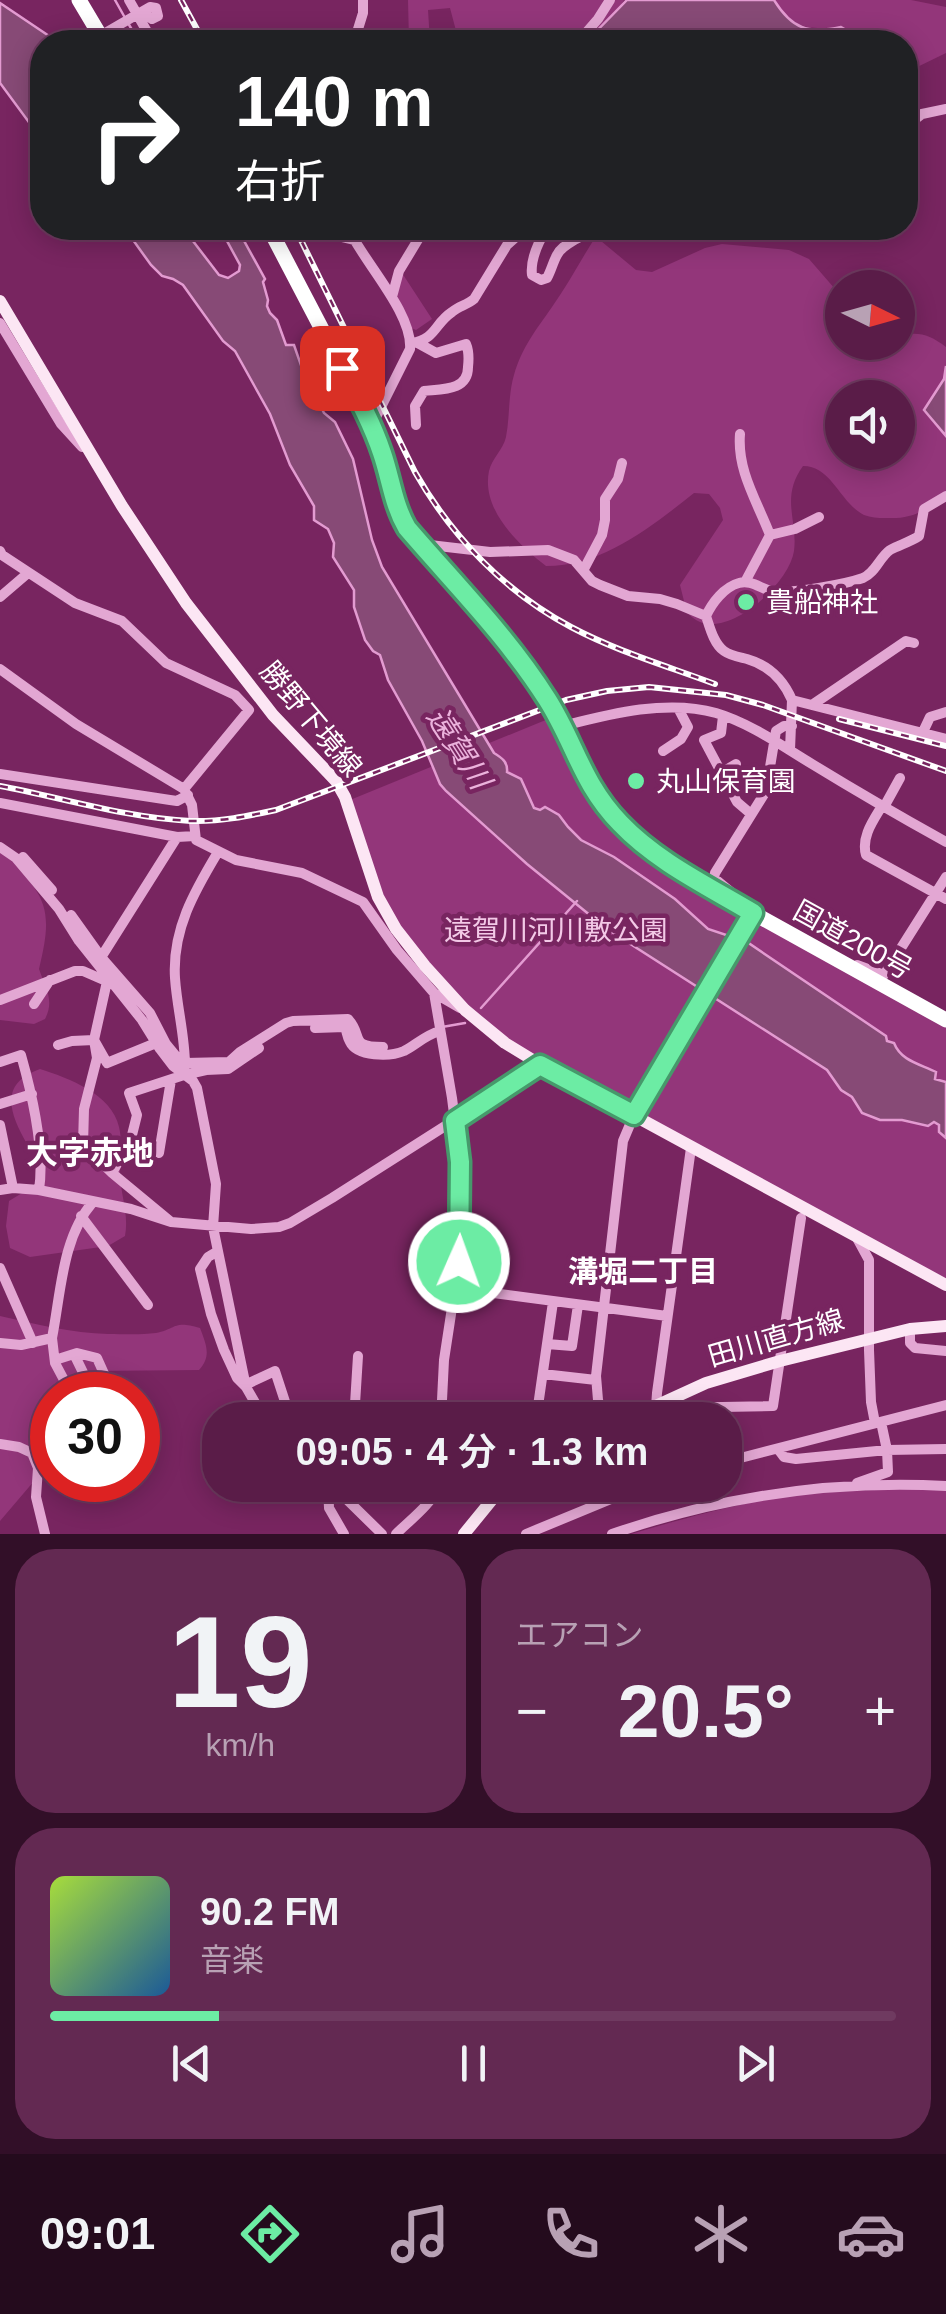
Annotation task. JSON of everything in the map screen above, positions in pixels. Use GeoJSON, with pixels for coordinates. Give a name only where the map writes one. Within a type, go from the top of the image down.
{"type":"FeatureCollection","features":[{"type":"Feature","properties":{"kind":"highway"},"geometry":{"type":"LineString","coordinates":[[79,0],[97,30]]}},
{"type":"Feature","properties":{"kind":"highway","name":"国道200号"},"geometry":{"type":"LineString","coordinates":[[275,240],[372,425],[396,510],[526,668],[563,726],[584,774],[604,805],[652,852],[748,912],[946,1020]]}},
{"type":"Feature","properties":{"kind":"main road","name":"勝野下境線"},"geometry":{"type":"LineString","coordinates":[[0,301],[122,506],[196,616],[273,715],[336,781],[388,916],[425,966],[465,1010],[505,1044],[540,1065],[636,1112],[691,1148],[946,1285]]}},
{"type":"Feature","properties":{"kind":"main road","name":"田川直方線"},"geometry":{"type":"LineString","coordinates":[[674,1402],[706,1383],[780,1361],[910,1328],[946,1326]]}},
{"type":"Feature","properties":{"kind":"main road"},"geometry":{"type":"LineString","coordinates":[[464,1534],[490,1502]]}},
{"type":"Feature","properties":{"kind":"street"},"geometry":{"type":"LineString","coordinates":[[129,0],[146,30]]}},
{"type":"Feature","properties":{"kind":"street"},"geometry":{"type":"LineString","coordinates":[[358,30],[364,0]]}},
{"type":"Feature","properties":{"kind":"street"},"geometry":{"type":"LineString","coordinates":[[588,30],[610,0]]}},
{"type":"Feature","properties":{"kind":"street"},"geometry":{"type":"LineString","coordinates":[[137,14],[155,19],[158,13],[154,3]]}},
{"type":"Feature","properties":{"kind":"street"},"geometry":{"type":"LineString","coordinates":[[115,30],[137,14]]}},
{"type":"Feature","properties":{"kind":"street"},"geometry":{"type":"LineString","coordinates":[[918,117],[946,109]]}},
{"type":"Feature","properties":{"kind":"street"},"geometry":{"type":"LineString","coordinates":[[354,240],[382,281],[414,343],[436,354],[466,344],[468,348],[466,380],[455,387],[424,391],[415,406],[416,426]]}},
{"type":"Feature","properties":{"kind":"street"},"geometry":{"type":"LineString","coordinates":[[391,298],[399,271],[417,240]]}},
{"type":"Feature","properties":{"kind":"street"},"geometry":{"type":"LineString","coordinates":[[372,425],[414,343],[431,336],[450,313],[474,299],[512,240]]}},
{"type":"Feature","properties":{"kind":"street"},"geometry":{"type":"LineString","coordinates":[[540,240],[531,268],[532,275],[541,280],[547,278],[558,251],[575,240]]}},
{"type":"Feature","properties":{"kind":"street"},"geometry":{"type":"LineString","coordinates":[[0,322],[62,424],[94,458]]}},
{"type":"Feature","properties":{"kind":"street"},"geometry":{"type":"LineString","coordinates":[[740,434],[744,475],[770,535]]}},
{"type":"Feature","properties":{"kind":"street"},"geometry":{"type":"LineString","coordinates":[[584,569],[602,536],[605,500],[618,479],[622,463]]}},
{"type":"Feature","properties":{"kind":"street"},"geometry":{"type":"LineString","coordinates":[[706,616],[721,594],[736,584],[745,582],[778,592],[866,576],[887,552],[919,536],[924,509],[946,496]]}},
{"type":"Feature","properties":{"kind":"street"},"geometry":{"type":"LineString","coordinates":[[745,582],[770,535],[819,517]]}},
{"type":"Feature","properties":{"kind":"street"},"geometry":{"type":"LineString","coordinates":[[421,544],[490,552],[548,550],[574,560],[592,581],[620,594],[660,599],[706,616],[721,649],[764,664],[792,700],[790,750]]}},
{"type":"Feature","properties":{"kind":"street"},"geometry":{"type":"LineString","coordinates":[[0,551],[75,603],[122,621],[166,663],[236,695],[248,710],[177,801],[0,774]]}},
{"type":"Feature","properties":{"kind":"street"},"geometry":{"type":"LineString","coordinates":[[0,597],[28,574]]}},
{"type":"Feature","properties":{"kind":"street"},"geometry":{"type":"LineString","coordinates":[[812,706],[906,641],[914,642]]}},
{"type":"Feature","properties":{"kind":"street"},"geometry":{"type":"LineString","coordinates":[[0,669],[76,724],[186,792],[194,815],[196,840],[250,864],[302,873],[363,902],[434,994],[465,1010]]}},
{"type":"Feature","properties":{"kind":"street"},"geometry":{"type":"LineString","coordinates":[[792,700],[946,739]]}},
{"type":"Feature","properties":{"kind":"street"},"geometry":{"type":"LineString","coordinates":[[664,751],[681,739],[688,727],[678,708]]}},
{"type":"Feature","properties":{"kind":"street"},"geometry":{"type":"LineString","coordinates":[[563,726],[637,711],[678,708],[724,716],[790,750],[946,842]]}},
{"type":"Feature","properties":{"kind":"street"},"geometry":{"type":"LineString","coordinates":[[922,734],[930,717],[946,712]]}},
{"type":"Feature","properties":{"kind":"street"},"geometry":{"type":"LineString","coordinates":[[724,716],[721,733],[704,740],[737,802],[751,814]]}},
{"type":"Feature","properties":{"kind":"street"},"geometry":{"type":"LineString","coordinates":[[599,1402],[596,1380],[623,1141],[748,912],[738,897],[714,878],[732,841],[766,791],[776,731],[792,726]]}},
{"type":"Feature","properties":{"kind":"street"},"geometry":{"type":"LineString","coordinates":[[720,773],[736,764]]}},
{"type":"Feature","properties":{"kind":"street"},"geometry":{"type":"LineString","coordinates":[[900,778],[867,833],[866,855],[941,897]]}},
{"type":"Feature","properties":{"kind":"street"},"geometry":{"type":"LineString","coordinates":[[0,803],[178,838],[195,836]]}},
{"type":"Feature","properties":{"kind":"street"},"geometry":{"type":"LineString","coordinates":[[99,960],[178,838]]}},
{"type":"Feature","properties":{"kind":"street"},"geometry":{"type":"LineString","coordinates":[[0,847],[17,857],[60,909],[79,941],[150,1013],[197,1088],[216,1184],[213,1227],[246,1386],[255,1402]]}},
{"type":"Feature","properties":{"kind":"street"},"geometry":{"type":"LineString","coordinates":[[112,1173],[131,1139],[137,1115],[129,1093],[171,1080],[184,1069],[185,1042],[175,954],[192,895],[218,852]]}},
{"type":"Feature","properties":{"kind":"street"},"geometry":{"type":"LineString","coordinates":[[849,967],[855,964],[884,974],[941,897],[946,878]]}},
{"type":"Feature","properties":{"kind":"street"},"geometry":{"type":"LineString","coordinates":[[99,960],[107,979],[156,1043],[174,1066],[184,1069],[232,1068],[292,1028],[345,1027],[352,1046],[363,1052],[401,1052],[439,1029]]}},
{"type":"Feature","properties":{"kind":"street"},"geometry":{"type":"LineString","coordinates":[[0,1000],[63,974],[83,971],[107,979]]}},
{"type":"Feature","properties":{"kind":"street"},"geometry":{"type":"LineString","coordinates":[[34,1004],[51,979]]}},
{"type":"Feature","properties":{"kind":"street"},"geometry":{"type":"LineString","coordinates":[[107,979],[94,1040],[97,1058],[84,1110],[83,1145],[171,1222]]}},
{"type":"Feature","properties":{"kind":"street"},"geometry":{"type":"LineString","coordinates":[[434,994],[460,1162],[459,1262],[444,1360],[442,1402]]}},
{"type":"Feature","properties":{"kind":"street"},"geometry":{"type":"LineString","coordinates":[[94,1040],[108,1062],[156,1043]]}},
{"type":"Feature","properties":{"kind":"street"},"geometry":{"type":"LineString","coordinates":[[58,1045],[94,1040]]}},
{"type":"Feature","properties":{"kind":"street"},"geometry":{"type":"LineString","coordinates":[[0,1062],[22,1055],[32,1094],[41,1175],[39,1190]]}},
{"type":"Feature","properties":{"kind":"street"},"geometry":{"type":"LineString","coordinates":[[0,1190],[39,1190],[131,1209],[171,1222],[267,1229],[290,1222],[540,1065]]}},
{"type":"Feature","properties":{"kind":"street"},"geometry":{"type":"LineString","coordinates":[[131,1139],[160,1153],[171,1080]]}},
{"type":"Feature","properties":{"kind":"street"},"geometry":{"type":"LineString","coordinates":[[0,1104],[32,1094]]}},
{"type":"Feature","properties":{"kind":"street"},"geometry":{"type":"LineString","coordinates":[[0,1125],[13,1188]]}},
{"type":"Feature","properties":{"kind":"street"},"geometry":{"type":"LineString","coordinates":[[656,1402],[691,1148]]}},
{"type":"Feature","properties":{"kind":"street"},"geometry":{"type":"LineString","coordinates":[[61,1372],[52,1338],[72,1235],[93,1202]]}},
{"type":"Feature","properties":{"kind":"street"},"geometry":{"type":"LineString","coordinates":[[81,1216],[148,1305]]}},
{"type":"Feature","properties":{"kind":"street"},"geometry":{"type":"LineString","coordinates":[[742,1407],[773,1406],[801,1218]]}},
{"type":"Feature","properties":{"kind":"street"},"geometry":{"type":"LineString","coordinates":[[849,1487],[888,1472],[886,1450],[871,1402],[869,1260],[854,1234]]}},
{"type":"Feature","properties":{"kind":"street"},"geometry":{"type":"LineString","coordinates":[[218,1251],[203,1262],[201,1277],[224,1350],[237,1378],[246,1386]]}},
{"type":"Feature","properties":{"kind":"street"},"geometry":{"type":"LineString","coordinates":[[1,1271],[33,1342]]}},
{"type":"Feature","properties":{"kind":"street"},"geometry":{"type":"LineString","coordinates":[[456,1288],[667,1316]]}},
{"type":"Feature","properties":{"kind":"street"},"geometry":{"type":"LineString","coordinates":[[538,1402],[552,1302]]}},
{"type":"Feature","properties":{"kind":"street"},"geometry":{"type":"LineString","coordinates":[[547,1344],[572,1346],[578,1305]]}},
{"type":"Feature","properties":{"kind":"street"},"geometry":{"type":"LineString","coordinates":[[910,1328],[910,1343],[915,1348],[946,1352]]}},
{"type":"Feature","properties":{"kind":"street"},"geometry":{"type":"LineString","coordinates":[[0,1343],[21,1345],[52,1338]]}},
{"type":"Feature","properties":{"kind":"street"},"geometry":{"type":"LineString","coordinates":[[55,1360],[74,1354],[98,1358],[104,1372]]}},
{"type":"Feature","properties":{"kind":"street"},"geometry":{"type":"LineString","coordinates":[[74,1354],[83,1372]]}},
{"type":"Feature","properties":{"kind":"street"},"geometry":{"type":"LineString","coordinates":[[355,1402],[358,1356]]}},
{"type":"Feature","properties":{"kind":"street"},"geometry":{"type":"LineString","coordinates":[[246,1386],[275,1371],[285,1402]]}},
{"type":"Feature","properties":{"kind":"street"},"geometry":{"type":"LineString","coordinates":[[542,1374],[596,1380]]}},
{"type":"Feature","properties":{"kind":"street"},"geometry":{"type":"LineString","coordinates":[[742,1458],[946,1405]]}},
{"type":"Feature","properties":{"kind":"street"},"geometry":{"type":"LineString","coordinates":[[0,1444],[30,1452]]}},
{"type":"Feature","properties":{"kind":"street"},"geometry":{"type":"LineString","coordinates":[[778,1449],[784,1457],[796,1458],[886,1450],[946,1450]]}},
{"type":"Feature","properties":{"kind":"street"},"geometry":{"type":"LineString","coordinates":[[612,1534],[674,1514],[776,1494],[849,1487],[946,1486]]}},
{"type":"Feature","properties":{"kind":"street"},"geometry":{"type":"LineString","coordinates":[[37,1502],[44,1534]]}},
{"type":"Feature","properties":{"kind":"street"},"geometry":{"type":"LineString","coordinates":[[329,1502],[328,1508],[344,1534]]}},
{"type":"Feature","properties":{"kind":"street"},"geometry":{"type":"LineString","coordinates":[[348,1502],[382,1534]]}},
{"type":"Feature","properties":{"kind":"street"},"geometry":{"type":"LineString","coordinates":[[396,1534],[428,1502]]}},
{"type":"Feature","properties":{"kind":"street"},"geometry":{"type":"LineString","coordinates":[[526,1534],[606,1502]]}},
{"type":"Feature","properties":{"kind":"green space"},"geometry":{"type":"Polygon","coordinates":[[[408,0],[624,0],[599,30],[456,30],[450,8],[428,10],[429,30],[409,30],[408,0]]]}},
{"type":"Feature","properties":{"kind":"green space"},"geometry":{"type":"Polygon","coordinates":[[[774,0],[911,0],[946,7],[946,53],[918,67],[918,30],[819,28],[802,26],[774,0]]]}},
{"type":"Feature","properties":{"kind":"green space"},"geometry":{"type":"Polygon","coordinates":[[[593,241],[601,241],[636,270],[652,272],[722,244],[789,250],[809,259],[825,277],[825,360],[915,360],[915,334],[929,336],[946,347],[946,494],[910,516],[872,517],[848,502],[821,472],[803,466],[792,488],[795,540],[790,564],[758,603],[728,621],[713,624],[700,622],[687,613],[680,585],[723,520],[720,508],[709,494],[694,493],[607,552],[546,566],[504,525],[488,485],[492,462],[506,437],[512,383],[521,356],[593,241]]]}},
{"type":"Feature","properties":{"kind":"green space"},"geometry":{"type":"Polygon","coordinates":[[[402,273],[432,319],[416,330],[409,327],[396,302],[402,273]]]}},
{"type":"Feature","properties":{"kind":"green space","name":"遠賀川河川敷公園"},"geometry":{"type":"Polygon","coordinates":[[[553,717],[623,833],[946,1026],[946,1280],[507,1040],[444,983],[403,934],[378,889],[350,800],[553,717]]]}},
{"type":"Feature","properties":{"kind":"green space"},"geometry":{"type":"Polygon","coordinates":[[[0,846],[35,889],[45,913],[39,969],[49,1006],[45,1019],[34,1024],[0,1020],[0,846]]]}},
{"type":"Feature","properties":{"kind":"green space"},"geometry":{"type":"Polygon","coordinates":[[[40,1069],[87,1089],[115,1115],[120,1133],[126,1228],[125,1236],[108,1246],[30,1257],[10,1248],[6,1226],[9,1201],[40,1182],[37,1160],[20,1132],[11,1099],[18,1082],[40,1069]]]}},
{"type":"Feature","properties":{"kind":"green space"},"geometry":{"type":"Polygon","coordinates":[[[0,1316],[108,1334],[150,1334],[180,1325],[200,1328],[207,1355],[199,1370],[30,1372],[30,1486],[0,1521],[0,1316]]]}},
{"type":"Feature","properties":{"kind":"green space"},"geometry":{"type":"Polygon","coordinates":[[[946,1490],[946,1534],[631,1534],[775,1498],[946,1490]]]}},
{"type":"Feature","properties":{"kind":"water"},"geometry":{"type":"Polygon","coordinates":[[[627,0],[774,0],[794,23],[819,30],[598,30],[627,0]]]}},
{"type":"Feature","properties":{"kind":"water"},"geometry":{"type":"Polygon","coordinates":[[[0,3],[40,30],[30,30],[30,124],[0,83],[0,3]]]}},
{"type":"Feature","properties":{"kind":"water","name":"遠賀川"},"geometry":{"type":"Polygon","coordinates":[[[133,240],[192,240],[219,275],[228,278],[239,271],[240,265],[226,240],[244,240],[265,279],[270,313],[277,320],[286,345],[294,345],[324,413],[335,422],[353,459],[382,567],[494,753],[504,761],[507,772],[521,779],[534,808],[545,807],[559,815],[581,840],[614,857],[675,899],[708,929],[747,942],[886,1036],[906,1058],[936,1072],[935,1079],[946,1082],[946,1138],[934,1122],[928,1126],[880,1120],[862,1113],[827,1070],[607,929],[446,791],[388,680],[380,655],[365,640],[354,607],[354,590],[333,557],[334,543],[328,529],[314,520],[314,506],[235,351],[223,341],[183,285],[162,276],[133,240]]]}},
{"type":"Feature","properties":{"kind":"water"},"geometry":{"type":"Polygon","coordinates":[[[946,366],[946,436],[924,410],[944,379],[946,366]]]}},
{"type":"Feature","properties":{"kind":"waterway"},"geometry":{"type":"LineString","coordinates":[[115,0],[124,16]]}},
{"type":"Feature","properties":{"kind":"waterway"},"geometry":{"type":"LineString","coordinates":[[128,23],[132,30]]}},
{"type":"Feature","properties":{"kind":"waterway"},"geometry":{"type":"LineString","coordinates":[[481,1008],[577,901]]}},
{"type":"Feature","properties":{"kind":"waterway"},"geometry":{"type":"LineString","coordinates":[[442,1027],[465,1023]]}},
{"type":"Feature","properties":{"kind":"railway"},"geometry":{"type":"LineString","coordinates":[[181,0],[197,30]]}},
{"type":"Feature","properties":{"kind":"railway"},"geometry":{"type":"LineString","coordinates":[[301,240],[415,472],[446,519],[482,561],[524,597],[588,636],[715,684]]}},
{"type":"Feature","properties":{"kind":"railway"},"geometry":{"type":"LineString","coordinates":[[0,786],[143,816],[191,821],[234,818],[276,810],[566,700],[649,687],[726,695],[763,705],[946,771]]}},
{"type":"Feature","properties":{"kind":"railway"},"geometry":{"type":"LineString","coordinates":[[839,719],[946,746]]}},
{"type":"Feature","properties":{"kind":"place","name":"貴船神社"},"geometry":{"type":"Point","coordinates":[746,602]}},
{"type":"Feature","properties":{"kind":"place","name":"丸山保育園"},"geometry":{"type":"Point","coordinates":[636,781]}},
{"type":"Feature","properties":{"kind":"district","name":"大字赤地"},"geometry":{"type":"Point","coordinates":[90,1153]}},
{"type":"Feature","properties":{"kind":"district","name":"溝堀二丁目"},"geometry":{"type":"Point","coordinates":[643,1271]}},
{"type":"Feature","properties":{"kind":"route"},"geometry":{"type":"LineString","coordinates":[[342,368],[372,425],[396,510],[526,668],[558,717],[576,759],[604,805],[652,852],[753,913],[634,1115],[540,1065],[455,1121],[460,1162],[459,1262]]}}]}
